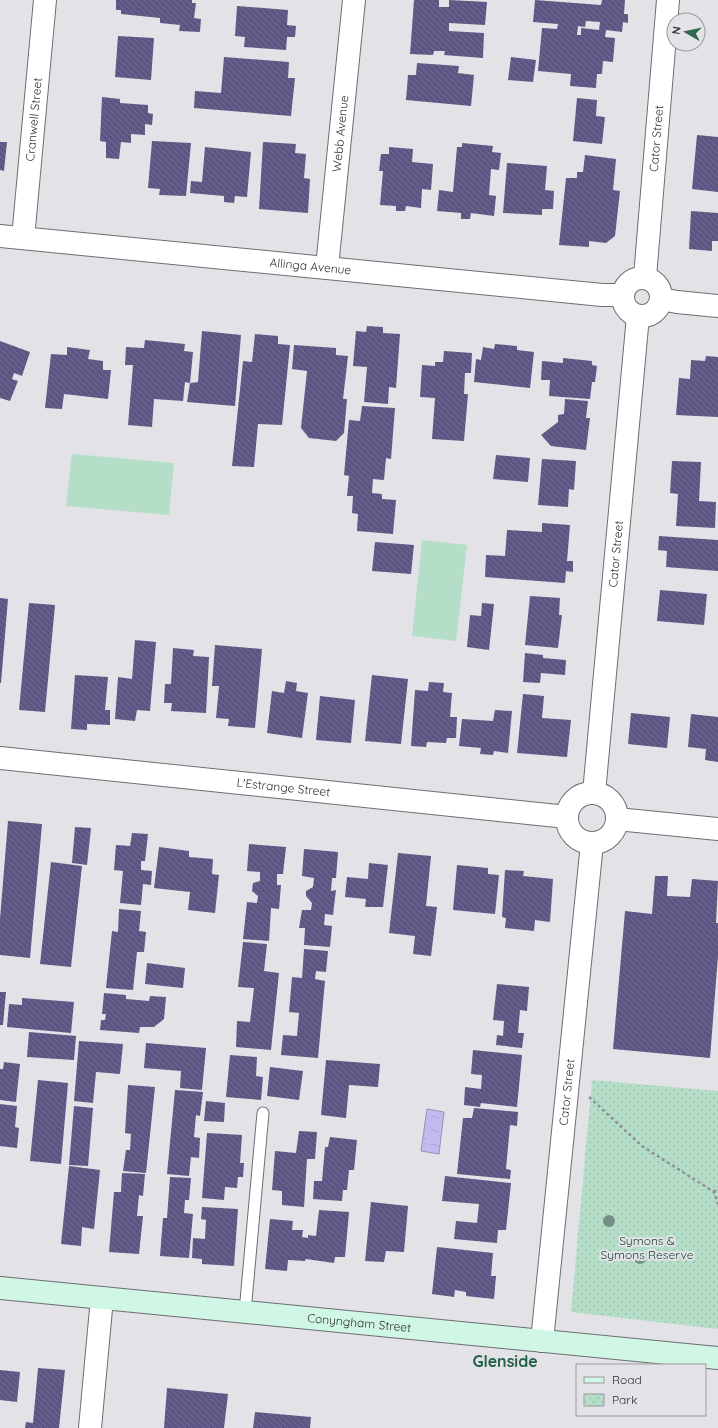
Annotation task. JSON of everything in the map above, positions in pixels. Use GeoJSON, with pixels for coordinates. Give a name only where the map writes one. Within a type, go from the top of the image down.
{"type":"FeatureCollection","features":[{"type":"Feature","properties":{"kind":"street","name":"Cranwell Street"},"geometry":{"type":"LineString","coordinates":[[23,238],[45,0]]}},
{"type":"Feature","properties":{"kind":"street","name":"Webb Avenue"},"geometry":{"type":"LineString","coordinates":[[327,267],[354,0]]}},
{"type":"Feature","properties":{"kind":"street","name":"Cator Street"},"geometry":{"type":"LineString","coordinates":[[646,277],[668,0]]}},
{"type":"Feature","properties":{"kind":"street","name":"Allinga Avenue"},"geometry":{"type":"LineString","coordinates":[[0,236],[602,295],[622,295]]}},
{"type":"Feature","properties":{"kind":"street"},"geometry":{"type":"LineString","coordinates":[[646,277],[651,279],[659,288],[661,299],[659,306],[650,314],[638,316],[628,311],[624,306],[622,295],[624,289],[632,279],[646,277]]}},
{"type":"Feature","properties":{"kind":"street"},"geometry":{"type":"LineString","coordinates":[[661,299],[718,306]]}},
{"type":"Feature","properties":{"kind":"street","name":"Cator Street"},"geometry":{"type":"LineString","coordinates":[[594,793],[638,316]]}},
{"type":"Feature","properties":{"kind":"street","name":"L'Estrange Street"},"geometry":{"type":"LineString","coordinates":[[0,758],[567,817]]}},
{"type":"Feature","properties":{"kind":"street"},"geometry":{"type":"LineString","coordinates":[[586,793],[594,793],[602,794],[613,804],[617,820],[616,827],[606,839],[592,843],[584,842],[577,838],[568,825],[567,817],[569,809],[579,796],[586,793]]}},
{"type":"Feature","properties":{"kind":"street"},"geometry":{"type":"LineString","coordinates":[[617,820],[718,829]]}},
{"type":"Feature","properties":{"kind":"street","name":"Cator Street"},"geometry":{"type":"LineString","coordinates":[[542,1341],[592,843]]}},
{"type":"Feature","properties":{"kind":"street","name":"Conyngham Street"},"geometry":{"type":"LineString","coordinates":[[0,1288],[718,1358]]}},
{"type":"Feature","properties":{"kind":"street"},"geometry":{"type":"LineString","coordinates":[[90,1428],[102,1298]]}},
{"type":"Feature","properties":{"kind":"lane"},"geometry":{"type":"LineString","coordinates":[[245,1312],[263,1113]]}},
{"type":"Feature","properties":{"kind":"path"},"geometry":{"type":"LineString","coordinates":[[568,1081],[592,1099],[642,1146],[714,1192],[718,1204]]}},
{"type":"Feature","properties":{"kind":"path"},"geometry":{"type":"LineString","coordinates":[[714,1192],[718,1187]]}},
{"type":"Feature","properties":{"kind":"green space"},"geometry":{"type":"Polygon","coordinates":[[[72,454],[174,463],[169,515],[66,506],[72,454]]]}},
{"type":"Feature","properties":{"kind":"green space"},"geometry":{"type":"Polygon","coordinates":[[[422,540],[467,545],[456,641],[412,636],[422,540]]]}},
{"type":"Feature","properties":{"kind":"green space","name":"Symons & Symons Reserve"},"geometry":{"type":"Polygon","coordinates":[[[592,1080],[718,1091],[718,1329],[571,1312],[592,1080]]]}},
{"type":"Feature","properties":{"kind":"water"},"geometry":{"type":"Polygon","coordinates":[[[427,1109],[444,1112],[439,1154],[421,1151],[427,1109]]]}},
{"type":"Feature","properties":{"kind":"building"},"geometry":{"type":"Polygon","coordinates":[[[116,0],[192,0],[192,3],[196,3],[194,18],[201,19],[200,32],[179,31],[180,25],[160,23],[160,18],[121,14],[121,10],[116,10],[116,0]]]}},
{"type":"Feature","properties":{"kind":"building"},"geometry":{"type":"Polygon","coordinates":[[[414,0],[439,0],[439,7],[449,7],[449,0],[487,2],[485,25],[449,23],[449,31],[484,33],[483,58],[444,55],[445,51],[434,51],[433,55],[410,54],[414,0]]]}},
{"type":"Feature","properties":{"kind":"building"},"geometry":{"type":"Polygon","coordinates":[[[535,0],[601,5],[602,0],[625,0],[624,14],[628,14],[628,23],[623,22],[622,32],[606,30],[605,37],[615,38],[613,62],[603,61],[602,74],[597,74],[596,88],[570,86],[571,74],[538,71],[542,28],[557,29],[558,24],[533,22],[535,0]],[[586,21],[585,27],[578,26],[577,35],[581,35],[581,28],[599,30],[600,22],[586,21]]]}},
{"type":"Feature","properties":{"kind":"building"},"geometry":{"type":"Polygon","coordinates":[[[237,6],[288,10],[287,25],[296,26],[295,37],[287,37],[286,50],[244,47],[245,37],[235,36],[237,6]]]}},
{"type":"Feature","properties":{"kind":"building"},"geometry":{"type":"Polygon","coordinates":[[[118,36],[154,38],[151,80],[115,77],[118,36]]]}},
{"type":"Feature","properties":{"kind":"building"},"geometry":{"type":"Polygon","coordinates":[[[224,57],[289,62],[288,78],[295,78],[291,116],[194,108],[195,91],[221,93],[224,57]]]}},
{"type":"Feature","properties":{"kind":"building"},"geometry":{"type":"Polygon","coordinates":[[[511,57],[536,60],[533,82],[508,80],[511,57]]]}},
{"type":"Feature","properties":{"kind":"building"},"geometry":{"type":"Polygon","coordinates":[[[417,63],[459,66],[458,73],[474,75],[471,106],[406,100],[408,75],[416,75],[417,63]]]}},
{"type":"Feature","properties":{"kind":"building"},"geometry":{"type":"Polygon","coordinates":[[[102,97],[120,99],[120,103],[148,105],[148,113],[153,114],[152,125],[145,124],[145,135],[131,134],[131,143],[121,142],[119,159],[106,158],[106,142],[100,141],[102,97]]]}},
{"type":"Feature","properties":{"kind":"building"},"geometry":{"type":"Polygon","coordinates":[[[577,98],[597,100],[596,116],[605,117],[602,144],[573,141],[577,98]]]}},
{"type":"Feature","properties":{"kind":"building"},"geometry":{"type":"Polygon","coordinates":[[[697,135],[718,137],[718,192],[692,189],[697,135]]]}},
{"type":"Feature","properties":{"kind":"building"},"geometry":{"type":"Polygon","coordinates":[[[152,141],[191,143],[186,196],[159,195],[160,189],[148,188],[152,141]]]}},
{"type":"Feature","properties":{"kind":"building"},"geometry":{"type":"Polygon","coordinates":[[[0,142],[7,142],[4,171],[0,170],[0,142]]]}},
{"type":"Feature","properties":{"kind":"building"},"geometry":{"type":"Polygon","coordinates":[[[263,142],[296,144],[295,153],[306,154],[304,178],[310,179],[308,213],[259,209],[263,142]]]}},
{"type":"Feature","properties":{"kind":"building"},"geometry":{"type":"Polygon","coordinates":[[[462,143],[493,146],[492,152],[501,153],[499,170],[491,169],[489,195],[496,196],[494,216],[471,213],[470,219],[461,219],[461,213],[437,211],[439,190],[453,192],[457,147],[462,147],[462,143]]]}},
{"type":"Feature","properties":{"kind":"building"},"geometry":{"type":"Polygon","coordinates":[[[205,147],[251,152],[247,197],[235,196],[234,203],[224,202],[224,196],[190,193],[191,181],[202,182],[205,147]]]}},
{"type":"Feature","properties":{"kind":"building"},"geometry":{"type":"Polygon","coordinates":[[[389,147],[413,149],[412,162],[433,164],[431,190],[422,189],[421,208],[406,206],[405,211],[396,211],[396,206],[380,205],[383,171],[379,171],[381,154],[389,154],[389,147]]]}},
{"type":"Feature","properties":{"kind":"building"},"geometry":{"type":"Polygon","coordinates":[[[585,155],[616,159],[613,190],[620,191],[615,236],[606,243],[589,241],[589,247],[559,245],[566,178],[577,178],[577,172],[583,172],[585,155]]]}},
{"type":"Feature","properties":{"kind":"building"},"geometry":{"type":"Polygon","coordinates":[[[507,163],[547,166],[545,190],[554,191],[553,209],[542,209],[542,215],[503,213],[507,163]]]}},
{"type":"Feature","properties":{"kind":"building"},"geometry":{"type":"Polygon","coordinates":[[[691,211],[718,213],[718,241],[712,241],[712,251],[689,249],[691,211]]]}},
{"type":"Feature","properties":{"kind":"building"},"geometry":{"type":"Polygon","coordinates":[[[367,326],[383,327],[383,333],[400,334],[396,388],[389,387],[388,404],[364,402],[367,367],[353,366],[356,331],[366,332],[367,326]]]}},
{"type":"Feature","properties":{"kind":"building"},"geometry":{"type":"Polygon","coordinates":[[[202,331],[241,335],[235,406],[187,402],[190,383],[198,382],[202,331]]]}},
{"type":"Feature","properties":{"kind":"building"},"geometry":{"type":"Polygon","coordinates":[[[255,334],[278,336],[278,344],[290,345],[282,425],[258,424],[254,467],[232,466],[243,361],[252,362],[255,334]]]}},
{"type":"Feature","properties":{"kind":"building"},"geometry":{"type":"Polygon","coordinates":[[[145,340],[185,344],[184,351],[193,352],[190,383],[185,382],[183,401],[154,399],[152,427],[128,425],[133,365],[125,365],[126,347],[144,348],[145,340]]]}},
{"type":"Feature","properties":{"kind":"building"},"geometry":{"type":"Polygon","coordinates":[[[0,341],[30,352],[22,376],[14,373],[12,379],[18,381],[10,401],[0,398],[0,341]]]}},
{"type":"Feature","properties":{"kind":"building"},"geometry":{"type":"Polygon","coordinates":[[[495,344],[517,346],[517,350],[534,352],[530,388],[474,382],[476,359],[481,360],[483,347],[494,349],[495,344]]]}},
{"type":"Feature","properties":{"kind":"building"},"geometry":{"type":"Polygon","coordinates":[[[294,345],[336,348],[336,355],[348,356],[343,399],[347,399],[344,433],[336,441],[309,438],[301,428],[307,371],[292,369],[294,345]]]}},
{"type":"Feature","properties":{"kind":"building"},"geometry":{"type":"Polygon","coordinates":[[[67,347],[90,350],[88,359],[103,361],[103,370],[111,370],[108,399],[64,394],[62,409],[45,408],[51,354],[67,355],[67,347]]]}},
{"type":"Feature","properties":{"kind":"building"},"geometry":{"type":"Polygon","coordinates":[[[444,351],[472,353],[471,373],[465,373],[464,394],[468,394],[464,441],[432,439],[435,398],[420,397],[422,365],[435,366],[435,362],[443,362],[444,351]]]}},
{"type":"Feature","properties":{"kind":"building"},"geometry":{"type":"Polygon","coordinates":[[[706,356],[718,357],[718,417],[676,415],[679,378],[690,379],[691,360],[705,361],[706,356]]]}},
{"type":"Feature","properties":{"kind":"building"},"geometry":{"type":"Polygon","coordinates":[[[563,358],[592,361],[592,365],[597,366],[595,382],[592,382],[590,399],[549,396],[550,380],[541,380],[542,361],[563,363],[563,358]]]}},
{"type":"Feature","properties":{"kind":"building"},"geometry":{"type":"Polygon","coordinates":[[[565,399],[588,401],[586,418],[590,418],[586,450],[551,446],[541,435],[558,422],[558,415],[564,414],[565,399]]]}},
{"type":"Feature","properties":{"kind":"building"},"geometry":{"type":"Polygon","coordinates":[[[362,406],[395,408],[391,459],[386,458],[384,480],[373,479],[372,493],[382,494],[382,499],[396,500],[393,534],[357,531],[358,514],[352,513],[353,496],[347,496],[349,476],[344,475],[349,420],[360,421],[362,406]]]}},
{"type":"Feature","properties":{"kind":"building"},"geometry":{"type":"Polygon","coordinates":[[[496,455],[530,458],[528,482],[493,479],[496,455]]]}},
{"type":"Feature","properties":{"kind":"building"},"geometry":{"type":"Polygon","coordinates":[[[542,459],[576,461],[574,490],[569,489],[568,507],[538,505],[542,459]]]}},
{"type":"Feature","properties":{"kind":"building"},"geometry":{"type":"Polygon","coordinates":[[[672,461],[701,462],[699,501],[716,502],[715,528],[676,526],[678,494],[670,493],[672,461]]]}},
{"type":"Feature","properties":{"kind":"building"},"geometry":{"type":"Polygon","coordinates":[[[542,523],[570,525],[567,561],[573,561],[573,572],[566,571],[565,583],[485,577],[486,555],[505,556],[507,530],[542,532],[542,523]]]}},
{"type":"Feature","properties":{"kind":"building"},"geometry":{"type":"Polygon","coordinates":[[[659,536],[718,540],[718,571],[666,567],[667,551],[658,550],[659,536]]]}},
{"type":"Feature","properties":{"kind":"building"},"geometry":{"type":"Polygon","coordinates":[[[375,542],[414,545],[411,574],[372,571],[375,542]]]}},
{"type":"Feature","properties":{"kind":"building"},"geometry":{"type":"Polygon","coordinates":[[[660,590],[707,594],[704,625],[657,621],[660,590]]]}},
{"type":"Feature","properties":{"kind":"building"},"geometry":{"type":"Polygon","coordinates":[[[530,596],[560,598],[559,615],[562,615],[558,648],[525,645],[530,596]]]}},
{"type":"Feature","properties":{"kind":"building"},"geometry":{"type":"Polygon","coordinates":[[[0,598],[8,599],[1,683],[0,683],[0,598]]]}},
{"type":"Feature","properties":{"kind":"building"},"geometry":{"type":"Polygon","coordinates":[[[29,603],[55,605],[45,712],[19,710],[29,603]]]}},
{"type":"Feature","properties":{"kind":"building"},"geometry":{"type":"Polygon","coordinates":[[[482,603],[494,604],[489,650],[467,647],[470,615],[481,616],[482,603]]]}},
{"type":"Feature","properties":{"kind":"building"},"geometry":{"type":"Polygon","coordinates":[[[135,640],[156,642],[150,711],[137,710],[135,721],[115,719],[118,677],[132,679],[135,640]]]}},
{"type":"Feature","properties":{"kind":"building"},"geometry":{"type":"Polygon","coordinates":[[[215,645],[262,649],[255,728],[228,726],[229,719],[216,718],[219,686],[212,686],[215,645]]]}},
{"type":"Feature","properties":{"kind":"building"},"geometry":{"type":"Polygon","coordinates":[[[173,648],[194,650],[193,656],[209,657],[206,713],[171,711],[172,703],[164,703],[165,684],[171,684],[173,648]]]}},
{"type":"Feature","properties":{"kind":"building"},"geometry":{"type":"Polygon","coordinates":[[[525,653],[543,655],[543,658],[566,660],[565,675],[541,673],[540,683],[523,682],[525,653]]]}},
{"type":"Feature","properties":{"kind":"building"},"geometry":{"type":"Polygon","coordinates":[[[75,675],[108,677],[105,710],[110,710],[110,725],[87,724],[87,730],[71,729],[75,675]]]}},
{"type":"Feature","properties":{"kind":"building"},"geometry":{"type":"Polygon","coordinates":[[[372,675],[408,679],[401,744],[365,741],[372,675]]]}},
{"type":"Feature","properties":{"kind":"building"},"geometry":{"type":"Polygon","coordinates":[[[286,681],[297,683],[296,691],[308,693],[302,738],[267,733],[272,691],[284,693],[286,681]]]}},
{"type":"Feature","properties":{"kind":"building"},"geometry":{"type":"Polygon","coordinates":[[[429,682],[444,683],[443,692],[452,693],[450,717],[457,717],[456,738],[447,738],[446,743],[427,742],[426,747],[411,746],[415,690],[428,691],[429,682]]]}},
{"type":"Feature","properties":{"kind":"building"},"geometry":{"type":"Polygon","coordinates":[[[523,694],[544,696],[542,718],[571,720],[567,757],[517,753],[523,694]]]}},
{"type":"Feature","properties":{"kind":"building"},"geometry":{"type":"Polygon","coordinates":[[[320,696],[355,700],[351,743],[316,740],[320,696]]]}},
{"type":"Feature","properties":{"kind":"building"},"geometry":{"type":"Polygon","coordinates":[[[495,710],[512,711],[508,753],[494,751],[493,755],[480,754],[481,748],[459,746],[462,719],[493,721],[495,710]]]}},
{"type":"Feature","properties":{"kind":"building"},"geometry":{"type":"Polygon","coordinates":[[[631,713],[670,717],[667,748],[628,744],[631,713]]]}},
{"type":"Feature","properties":{"kind":"building"},"geometry":{"type":"Polygon","coordinates":[[[691,714],[718,717],[718,762],[705,760],[706,749],[688,747],[691,714]]]}},
{"type":"Feature","properties":{"kind":"building"},"geometry":{"type":"Polygon","coordinates":[[[8,821],[42,824],[30,958],[0,955],[0,919],[8,821]]]}},
{"type":"Feature","properties":{"kind":"building"},"geometry":{"type":"Polygon","coordinates":[[[75,827],[91,828],[87,865],[72,863],[75,827]]]}},
{"type":"Feature","properties":{"kind":"building"},"geometry":{"type":"Polygon","coordinates":[[[132,833],[148,834],[145,861],[141,861],[141,870],[152,871],[151,885],[143,884],[141,905],[120,903],[123,871],[114,870],[116,845],[130,846],[132,833]]]}},
{"type":"Feature","properties":{"kind":"building"},"geometry":{"type":"Polygon","coordinates":[[[249,844],[286,847],[283,874],[277,874],[277,885],[281,885],[279,909],[271,908],[269,941],[243,939],[247,902],[257,903],[258,896],[252,891],[253,883],[260,881],[260,872],[247,871],[249,844]]]}},
{"type":"Feature","properties":{"kind":"building"},"geometry":{"type":"Polygon","coordinates":[[[159,847],[189,851],[189,857],[213,859],[212,874],[219,875],[215,913],[188,910],[190,892],[154,888],[159,847]]]}},
{"type":"Feature","properties":{"kind":"building"},"geometry":{"type":"Polygon","coordinates":[[[304,849],[338,852],[336,878],[332,878],[331,891],[336,890],[333,915],[325,914],[324,925],[332,926],[330,947],[304,945],[305,928],[299,928],[302,910],[311,910],[312,903],[306,896],[306,891],[313,887],[314,878],[302,876],[304,849]]]}},
{"type":"Feature","properties":{"kind":"building"},"geometry":{"type":"Polygon","coordinates":[[[398,853],[431,856],[426,906],[437,907],[431,956],[413,954],[415,936],[389,933],[398,853]]]}},
{"type":"Feature","properties":{"kind":"building"},"geometry":{"type":"Polygon","coordinates":[[[51,862],[82,866],[71,967],[40,964],[51,862]]]}},
{"type":"Feature","properties":{"kind":"building"},"geometry":{"type":"Polygon","coordinates":[[[369,863],[388,865],[383,907],[365,907],[366,899],[345,897],[347,877],[368,879],[369,863]]]}},
{"type":"Feature","properties":{"kind":"building"},"geometry":{"type":"Polygon","coordinates":[[[457,865],[488,868],[488,874],[499,875],[495,914],[453,910],[457,865]]]}},
{"type":"Feature","properties":{"kind":"building"},"geometry":{"type":"Polygon","coordinates":[[[505,870],[524,871],[523,876],[553,879],[550,922],[535,920],[534,931],[505,928],[506,918],[502,917],[505,870]]]}},
{"type":"Feature","properties":{"kind":"building"},"geometry":{"type":"Polygon","coordinates":[[[655,876],[668,876],[667,896],[690,897],[692,879],[718,881],[716,923],[718,923],[718,956],[710,1058],[613,1049],[625,911],[652,914],[655,876]]]}},
{"type":"Feature","properties":{"kind":"building"},"geometry":{"type":"Polygon","coordinates":[[[119,909],[141,911],[139,931],[146,932],[144,952],[137,952],[133,990],[106,988],[112,931],[118,932],[119,909]]]}},
{"type":"Feature","properties":{"kind":"building"},"geometry":{"type":"Polygon","coordinates":[[[243,942],[267,944],[264,971],[279,973],[271,1050],[236,1047],[237,1021],[250,1022],[254,988],[238,987],[243,942]]]}},
{"type":"Feature","properties":{"kind":"building"},"geometry":{"type":"Polygon","coordinates":[[[304,949],[328,951],[326,972],[316,971],[315,979],[325,981],[318,1058],[281,1055],[283,1035],[297,1036],[299,1013],[289,1012],[292,977],[302,978],[304,949]]]}},
{"type":"Feature","properties":{"kind":"building"},"geometry":{"type":"Polygon","coordinates":[[[147,963],[185,968],[183,988],[145,984],[147,963]]]}},
{"type":"Feature","properties":{"kind":"building"},"geometry":{"type":"Polygon","coordinates":[[[497,984],[529,987],[527,1011],[520,1010],[518,1033],[524,1033],[522,1048],[496,1045],[497,1035],[503,1036],[504,1021],[493,1020],[497,984]]]}},
{"type":"Feature","properties":{"kind":"building"},"geometry":{"type":"Polygon","coordinates":[[[0,992],[6,992],[3,1025],[0,1025],[0,992]]]}},
{"type":"Feature","properties":{"kind":"building"},"geometry":{"type":"Polygon","coordinates":[[[104,993],[126,995],[126,999],[149,1001],[150,996],[166,997],[164,1019],[154,1027],[140,1027],[139,1033],[100,1030],[101,1020],[105,1020],[106,1014],[102,1014],[104,993]]]}},
{"type":"Feature","properties":{"kind":"building"},"geometry":{"type":"Polygon","coordinates":[[[22,998],[74,1002],[71,1033],[7,1027],[9,1004],[22,1005],[22,998]]]}},
{"type":"Feature","properties":{"kind":"building"},"geometry":{"type":"Polygon","coordinates":[[[29,1032],[76,1036],[74,1060],[27,1057],[29,1032]]]}},
{"type":"Feature","properties":{"kind":"building"},"geometry":{"type":"Polygon","coordinates":[[[79,1041],[123,1044],[120,1074],[96,1072],[93,1103],[74,1101],[79,1041]]]}},
{"type":"Feature","properties":{"kind":"building"},"geometry":{"type":"Polygon","coordinates":[[[146,1043],[206,1048],[202,1090],[180,1088],[181,1071],[144,1068],[146,1043]]]}},
{"type":"Feature","properties":{"kind":"building"},"geometry":{"type":"Polygon","coordinates":[[[473,1050],[522,1055],[517,1107],[481,1103],[480,1107],[464,1105],[465,1087],[481,1089],[482,1075],[471,1074],[473,1050]]]}},
{"type":"Feature","properties":{"kind":"building"},"geometry":{"type":"Polygon","coordinates":[[[230,1055],[257,1057],[256,1076],[263,1077],[261,1100],[226,1097],[230,1055]]]}},
{"type":"Feature","properties":{"kind":"building"},"geometry":{"type":"Polygon","coordinates":[[[326,1060],[380,1064],[378,1087],[349,1085],[346,1118],[321,1115],[326,1060]]]}},
{"type":"Feature","properties":{"kind":"building"},"geometry":{"type":"Polygon","coordinates":[[[4,1062],[20,1064],[16,1102],[0,1100],[0,1069],[3,1069],[4,1062]]]}},
{"type":"Feature","properties":{"kind":"building"},"geometry":{"type":"Polygon","coordinates":[[[270,1067],[303,1071],[299,1100],[267,1096],[270,1067]]]}},
{"type":"Feature","properties":{"kind":"building"},"geometry":{"type":"Polygon","coordinates":[[[38,1080],[68,1083],[61,1164],[30,1161],[38,1080]]]}},
{"type":"Feature","properties":{"kind":"building"},"geometry":{"type":"Polygon","coordinates":[[[128,1085],[155,1087],[146,1173],[123,1171],[126,1150],[130,1150],[131,1134],[125,1133],[128,1085]]]}},
{"type":"Feature","properties":{"kind":"building"},"geometry":{"type":"Polygon","coordinates":[[[175,1090],[203,1092],[200,1116],[196,1115],[194,1137],[200,1138],[199,1158],[191,1157],[189,1176],[167,1174],[175,1090]]]}},
{"type":"Feature","properties":{"kind":"building"},"geometry":{"type":"Polygon","coordinates":[[[206,1101],[225,1103],[224,1122],[204,1121],[206,1101]]]}},
{"type":"Feature","properties":{"kind":"building"},"geometry":{"type":"Polygon","coordinates":[[[0,1104],[17,1106],[15,1127],[19,1128],[17,1148],[0,1146],[0,1104]]]}},
{"type":"Feature","properties":{"kind":"building"},"geometry":{"type":"Polygon","coordinates":[[[74,1106],[93,1108],[88,1166],[69,1165],[74,1106]]]}},
{"type":"Feature","properties":{"kind":"building"},"geometry":{"type":"Polygon","coordinates":[[[474,1108],[518,1112],[517,1126],[510,1125],[506,1169],[511,1170],[510,1179],[457,1174],[463,1118],[472,1118],[474,1108]]]}},
{"type":"Feature","properties":{"kind":"building"},"geometry":{"type":"Polygon","coordinates":[[[299,1131],[317,1132],[315,1159],[307,1159],[304,1207],[282,1205],[282,1191],[272,1190],[275,1151],[296,1153],[299,1131]]]}},
{"type":"Feature","properties":{"kind":"building"},"geometry":{"type":"Polygon","coordinates":[[[207,1133],[242,1135],[240,1163],[244,1163],[243,1177],[238,1177],[237,1188],[225,1187],[224,1200],[202,1198],[207,1133]]]}},
{"type":"Feature","properties":{"kind":"building"},"geometry":{"type":"Polygon","coordinates":[[[330,1137],[357,1140],[354,1170],[349,1170],[347,1190],[343,1190],[342,1201],[313,1199],[314,1181],[322,1181],[325,1147],[328,1147],[330,1137]]]}},
{"type":"Feature","properties":{"kind":"building"},"geometry":{"type":"Polygon","coordinates":[[[69,1166],[100,1170],[94,1229],[82,1227],[81,1246],[61,1244],[69,1166]]]}},
{"type":"Feature","properties":{"kind":"building"},"geometry":{"type":"Polygon","coordinates":[[[122,1173],[145,1174],[143,1196],[139,1195],[137,1216],[143,1216],[139,1254],[109,1252],[114,1192],[121,1192],[122,1173]]]}},
{"type":"Feature","properties":{"kind":"building"},"geometry":{"type":"Polygon","coordinates":[[[445,1176],[511,1183],[506,1230],[498,1230],[497,1243],[454,1239],[456,1221],[477,1223],[479,1204],[442,1201],[445,1176]]]}},
{"type":"Feature","properties":{"kind":"building"},"geometry":{"type":"Polygon","coordinates":[[[170,1177],[191,1178],[189,1200],[185,1200],[184,1213],[193,1214],[189,1258],[160,1256],[163,1218],[167,1218],[170,1177]]]}},
{"type":"Feature","properties":{"kind":"building"},"geometry":{"type":"Polygon","coordinates":[[[371,1202],[408,1206],[404,1252],[386,1251],[384,1262],[365,1261],[371,1202]]]}},
{"type":"Feature","properties":{"kind":"building"},"geometry":{"type":"Polygon","coordinates":[[[202,1207],[238,1209],[234,1266],[202,1264],[202,1259],[192,1258],[193,1238],[205,1239],[206,1220],[201,1219],[202,1207]]]}},
{"type":"Feature","properties":{"kind":"building"},"geometry":{"type":"Polygon","coordinates":[[[319,1210],[349,1212],[345,1257],[335,1257],[334,1263],[306,1259],[305,1261],[288,1260],[287,1271],[265,1269],[270,1219],[293,1221],[292,1230],[303,1230],[302,1237],[308,1238],[308,1235],[316,1236],[319,1210]]]}},
{"type":"Feature","properties":{"kind":"building"},"geometry":{"type":"Polygon","coordinates":[[[437,1247],[493,1253],[491,1276],[496,1276],[494,1299],[466,1296],[466,1292],[455,1290],[454,1297],[432,1294],[437,1247]]]}},
{"type":"Feature","properties":{"kind":"building"},"geometry":{"type":"Polygon","coordinates":[[[38,1368],[65,1370],[59,1428],[25,1428],[26,1422],[33,1423],[38,1368]]]}},
{"type":"Feature","properties":{"kind":"building"},"geometry":{"type":"Polygon","coordinates":[[[0,1370],[20,1372],[17,1402],[0,1400],[0,1370]]]}},
{"type":"Feature","properties":{"kind":"building"},"geometry":{"type":"Polygon","coordinates":[[[167,1388],[228,1394],[224,1428],[164,1428],[167,1388]]]}},
{"type":"Feature","properties":{"kind":"building"},"geometry":{"type":"Polygon","coordinates":[[[255,1412],[311,1417],[310,1428],[253,1428],[255,1412]]]}},
{"type":"Feature","properties":{"kind":"district","name":"Glenside"},"geometry":{"type":"Point","coordinates":[505,1361]}}]}
